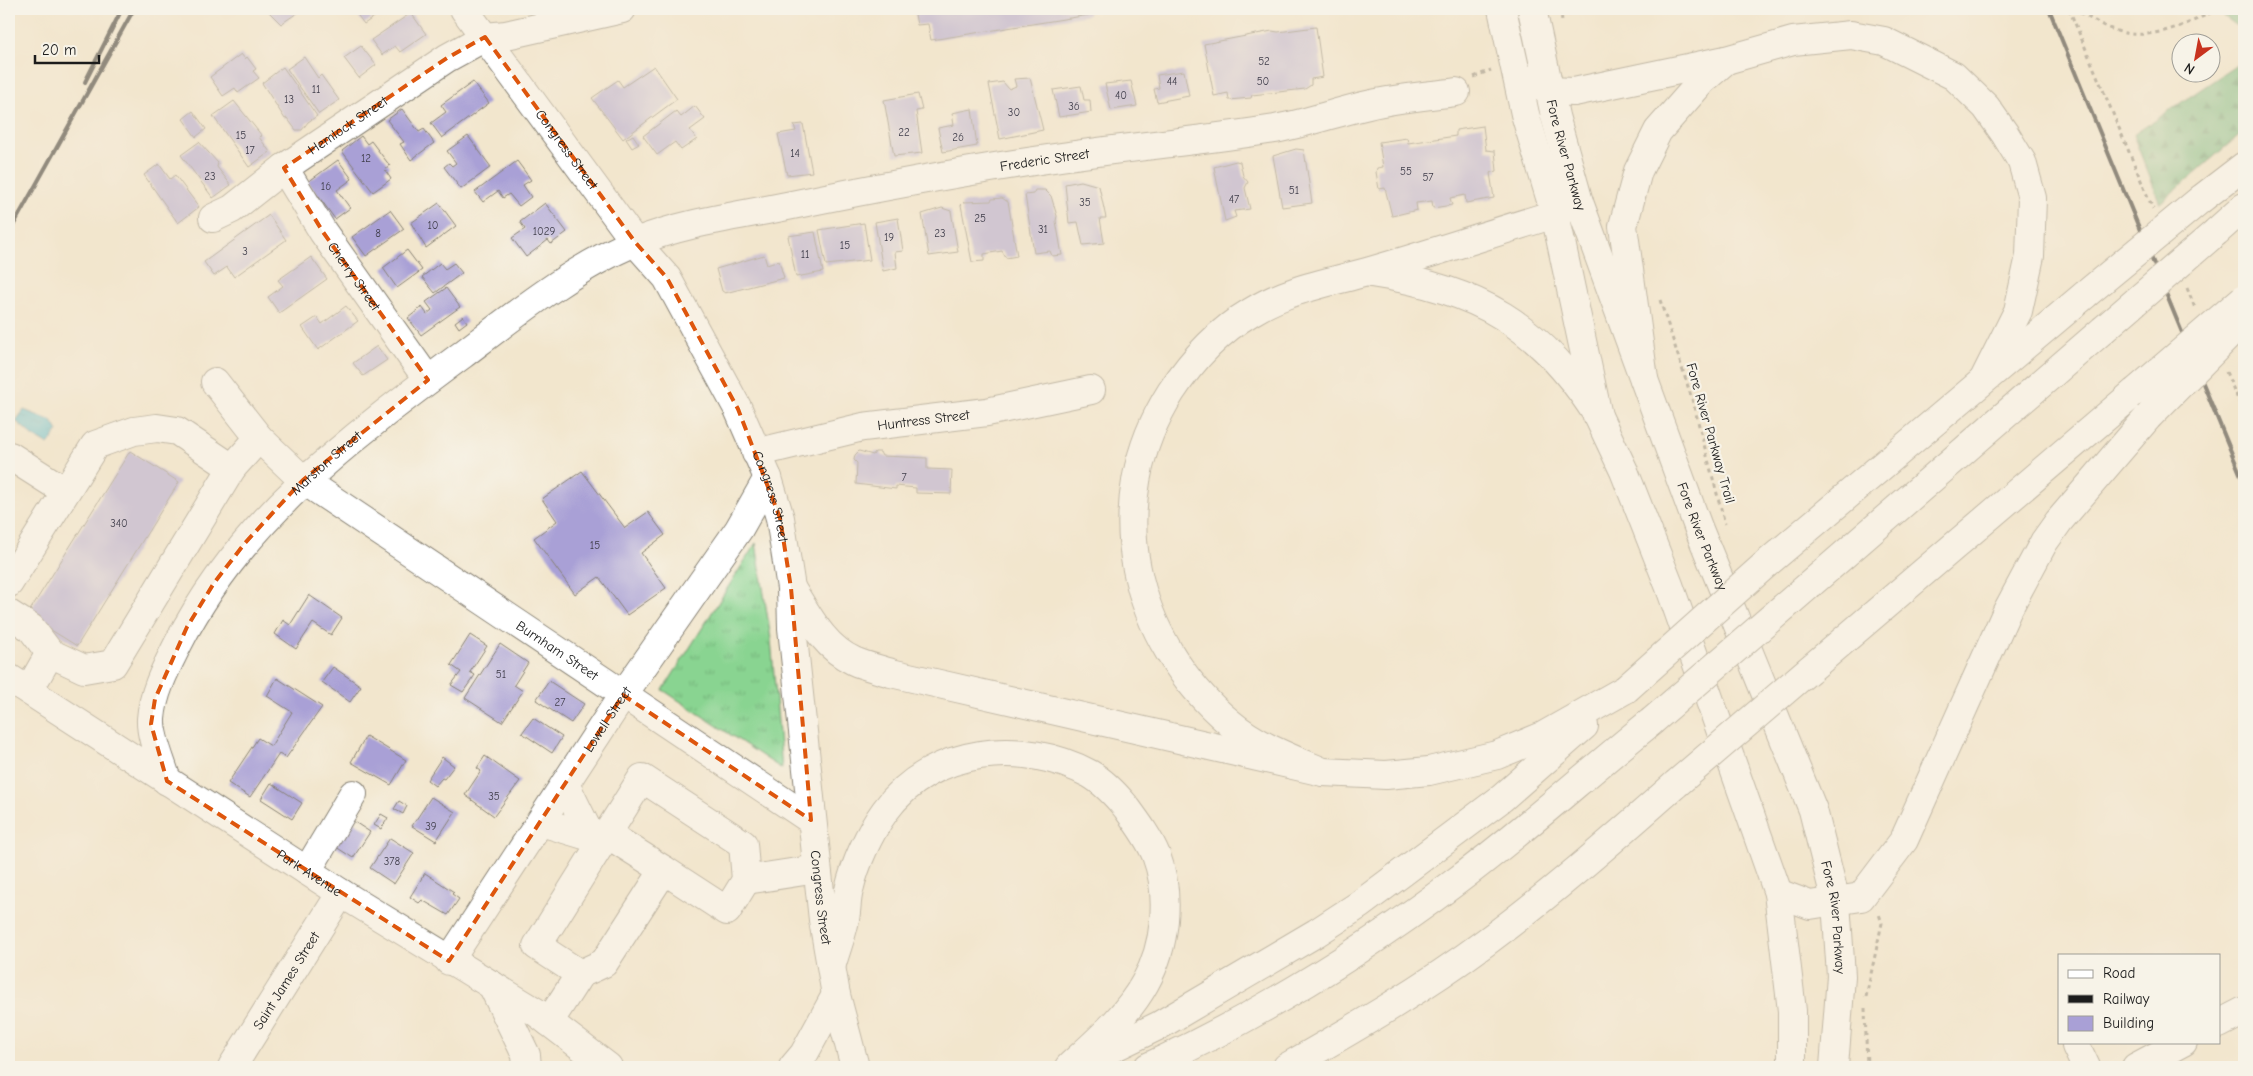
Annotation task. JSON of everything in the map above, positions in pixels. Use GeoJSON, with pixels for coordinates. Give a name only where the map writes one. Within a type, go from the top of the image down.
{"type":"FeatureCollection","features":[{"type":"Feature","properties":{"kind":"main road","name":"Congress Street"},"geometry":{"type":"LineString","coordinates":[[464,9],[635,242],[667,278],[738,409],[768,478],[780,518],[791,588],[792,628],[823,920],[836,995],[856,1067]]}},
{"type":"Feature","properties":{"kind":"main road"},"geometry":{"type":"LineString","coordinates":[[485,37],[506,35],[622,9]]}},
{"type":"Feature","properties":{"kind":"main road","name":"Fore River Parkway"},"geometry":{"type":"LineString","coordinates":[[1502,9],[1525,114],[1555,214],[1598,416],[1624,471],[1669,585],[1778,893],[1792,1011],[1792,1067]]}},
{"type":"Feature","properties":{"kind":"main road","name":"Fore River Parkway"},"geometry":{"type":"LineString","coordinates":[[1532,9],[1550,90],[1579,202],[1698,527],[1813,810],[1836,902],[1841,976],[1834,1067]]}},
{"type":"Feature","properties":{"kind":"main road"},"geometry":{"type":"LineString","coordinates":[[1517,75],[1550,90],[1574,92],[1726,60],[1793,41],[1851,35],[1884,40],[1954,76],[1986,107],[2022,162],[2032,198],[2030,256],[2018,311],[1984,379]]}},
{"type":"Feature","properties":{"kind":"main road","name":"Hemlock Street"},"geometry":{"type":"LineString","coordinates":[[213,218],[232,209],[284,168],[447,58],[485,37]]}},
{"type":"Feature","properties":{"kind":"main road"},"geometry":{"type":"LineString","coordinates":[[1644,379],[1623,226],[1638,171],[1664,124],[1702,81],[1726,60]]}},
{"type":"Feature","properties":{"kind":"main road","name":"Frederic Street"},"geometry":{"type":"LineString","coordinates":[[635,242],[692,223],[734,217],[901,182],[1068,156],[1276,128],[1382,102],[1456,92]]}},
{"type":"Feature","properties":{"kind":"main road"},"geometry":{"type":"LineString","coordinates":[[1070,1067],[1111,1050],[1160,1025],[1308,938],[1359,905],[1502,798],[1766,564],[2086,294],[2244,166]]}},
{"type":"Feature","properties":{"kind":"main road","name":"Cherry Street"},"geometry":{"type":"LineString","coordinates":[[284,168],[323,232],[428,380]]}},
{"type":"Feature","properties":{"kind":"main road"},"geometry":{"type":"LineString","coordinates":[[1323,772],[1277,752],[1230,723],[1189,681],[1177,665],[1157,630],[1142,591],[1133,548],[1132,501],[1138,468],[1152,427],[1178,382],[1212,342],[1251,312],[1272,300],[1329,280],[1365,272],[1555,214],[1579,202]]}},
{"type":"Feature","properties":{"kind":"main road"},"geometry":{"type":"LineString","coordinates":[[1148,1067],[1233,1024],[1336,963],[1457,880],[1651,722],[2244,207]]}},
{"type":"Feature","properties":{"kind":"main road","name":"Marston Street"},"geometry":{"type":"LineString","coordinates":[[167,781],[151,724],[154,699],[164,672],[187,627],[219,576],[245,543],[303,480],[353,438],[428,380],[506,322],[586,268],[635,242]]}},
{"type":"Feature","properties":{"kind":"main road"},"geometry":{"type":"LineString","coordinates":[[1365,272],[1436,286],[1472,299],[1506,317],[1551,352],[1577,382],[1598,416]]}},
{"type":"Feature","properties":{"kind":"main road"},"geometry":{"type":"LineString","coordinates":[[1287,1067],[1386,1010],[1485,942],[1583,866],[1676,784],[2135,392],[2244,305]]}},
{"type":"Feature","properties":{"kind":"main road"},"geometry":{"type":"LineString","coordinates":[[1778,893],[1810,905],[1861,897],[1904,840],[2007,610],[2044,542],[2059,520],[2244,305]]}},
{"type":"Feature","properties":{"kind":"main road","name":"Burnham Street"},"geometry":{"type":"LineString","coordinates":[[215,382],[259,438],[303,480],[811,820]]}},
{"type":"Feature","properties":{"kind":"main road","name":"Huntress Street"},"geometry":{"type":"LineString","coordinates":[[756,453],[864,427],[986,412],[1091,390]]}},
{"type":"Feature","properties":{"kind":"main road"},"geometry":{"type":"LineString","coordinates":[[9,583],[95,445],[134,431],[157,428],[177,431],[232,468]]}},
{"type":"Feature","properties":{"kind":"main road"},"geometry":{"type":"LineString","coordinates":[[9,614],[31,628],[50,653],[84,669],[113,664],[232,468],[259,438]]}},
{"type":"Feature","properties":{"kind":"main road"},"geometry":{"type":"LineString","coordinates":[[9,458],[10,456],[65,491]]}},
{"type":"Feature","properties":{"kind":"main road","name":"Lowell Street"},"geometry":{"type":"LineString","coordinates":[[449,961],[623,695],[739,528],[768,478]]}},
{"type":"Feature","properties":{"kind":"main road"},"geometry":{"type":"LineString","coordinates":[[791,588],[821,636],[836,650],[853,661],[891,673],[1323,772],[1386,775],[1429,770],[1497,755],[1543,736],[1626,689]]}},
{"type":"Feature","properties":{"kind":"main road"},"geometry":{"type":"LineString","coordinates":[[19,684],[50,653]]}},
{"type":"Feature","properties":{"kind":"main road","name":"Park Avenue"},"geometry":{"type":"LineString","coordinates":[[19,684],[341,893],[449,961],[492,984],[549,1022],[608,1067]]}},
{"type":"Feature","properties":{"kind":"main road"},"geometry":{"type":"LineString","coordinates":[[832,964],[844,924],[849,890],[861,856],[885,810],[909,786],[936,767],[967,757],[994,754],[1027,754],[1064,762],[1091,775],[1109,789],[1139,824],[1156,854],[1164,890],[1163,932],[1156,959],[1145,984],[1104,1033],[1070,1067]]}},
{"type":"Feature","properties":{"kind":"main road"},"geometry":{"type":"LineString","coordinates":[[541,822],[600,838],[664,870],[727,912],[746,880],[743,844],[642,778],[600,838],[536,946],[580,974]]}},
{"type":"Feature","properties":{"kind":"main road"},"geometry":{"type":"LineString","coordinates":[[565,784],[600,838]]}},
{"type":"Feature","properties":{"kind":"main road"},"geometry":{"type":"LineString","coordinates":[[307,871],[353,794]]}},
{"type":"Feature","properties":{"kind":"main road"},"geometry":{"type":"LineString","coordinates":[[746,880],[817,869]]}},
{"type":"Feature","properties":{"kind":"main road"},"geometry":{"type":"LineString","coordinates":[[549,1022],[580,974],[604,963],[664,870]]}},
{"type":"Feature","properties":{"kind":"main road","name":"Saint James Street"},"geometry":{"type":"LineString","coordinates":[[232,1067],[341,893]]}},
{"type":"Feature","properties":{"kind":"main road"},"geometry":{"type":"LineString","coordinates":[[492,984],[526,1055],[527,1067]]}},
{"type":"Feature","properties":{"kind":"main road"},"geometry":{"type":"LineString","coordinates":[[792,1067],[804,1054],[836,995]]}},
{"type":"Feature","properties":{"kind":"main road"},"geometry":{"type":"LineString","coordinates":[[2220,1023],[2244,1011]]}},
{"type":"Feature","properties":{"kind":"main road"},"geometry":{"type":"LineString","coordinates":[[2136,1067],[2178,1053]]}},
{"type":"Feature","properties":{"kind":"path"},"geometry":{"type":"LineString","coordinates":[[1561,9],[1562,29]]}},
{"type":"Feature","properties":{"kind":"path"},"geometry":{"type":"LineString","coordinates":[[2073,9],[2115,31],[2140,35],[2188,24],[2218,9]]}},
{"type":"Feature","properties":{"kind":"path"},"geometry":{"type":"LineString","coordinates":[[1456,92],[1453,80],[1478,76],[1491,71],[1489,62]]}},
{"type":"Feature","properties":{"kind":"path","name":"Fore River Parkway Trail"},"geometry":{"type":"LineString","coordinates":[[1658,294],[1692,399],[1727,531]]}},
{"type":"Feature","properties":{"kind":"path"},"geometry":{"type":"LineString","coordinates":[[1867,1067],[1864,1002],[1882,923],[1879,914]]}},
{"type":"Feature","properties":{"kind":"highlighted area"},"geometry":{"type":"Polygon","coordinates":[[[485,37],[635,242],[667,278],[738,409],[780,518],[791,588],[811,820],[623,695],[449,961],[167,781],[151,724],[155,699],[187,627],[214,583],[245,543],[303,480],[428,380],[323,232],[284,168],[447,58],[485,37]]]}},
{"type":"Feature","properties":{"kind":"green space"},"geometry":{"type":"Polygon","coordinates":[[[2214,9],[2244,9],[2244,31],[2214,9]]]}},
{"type":"Feature","properties":{"kind":"green space"},"geometry":{"type":"Polygon","coordinates":[[[2244,60],[2244,131],[2160,203],[2133,135],[2211,82],[2220,82],[2220,76],[2244,60]]]}},
{"type":"Feature","properties":{"kind":"green space"},"geometry":{"type":"Polygon","coordinates":[[[756,543],[771,639],[782,769],[663,690],[756,543]]]}},
{"type":"Feature","properties":{"kind":"water"},"geometry":{"type":"Polygon","coordinates":[[[24,410],[52,421],[58,431],[48,445],[33,436],[16,421],[24,410]]]}},
{"type":"Feature","properties":{"kind":"building"},"geometry":{"type":"Polygon","coordinates":[[[266,9],[303,9],[281,24],[266,9]]]}},
{"type":"Feature","properties":{"kind":"building"},"geometry":{"type":"Polygon","coordinates":[[[353,9],[386,9],[364,24],[353,9]]]}},
{"type":"Feature","properties":{"kind":"building"},"geometry":{"type":"Polygon","coordinates":[[[914,9],[1088,9],[1089,15],[931,40],[928,24],[917,25],[914,9]]]}},
{"type":"Feature","properties":{"kind":"building"},"geometry":{"type":"Polygon","coordinates":[[[411,13],[426,34],[400,52],[395,46],[382,55],[371,40],[411,13]]]}},
{"type":"Feature","properties":{"kind":"building"},"geometry":{"type":"Polygon","coordinates":[[[1316,27],[1323,77],[1311,79],[1311,85],[1305,89],[1252,95],[1251,98],[1229,100],[1228,93],[1214,96],[1204,44],[1272,31],[1278,32],[1316,27]]]}},
{"type":"Feature","properties":{"kind":"building"},"geometry":{"type":"Polygon","coordinates":[[[361,46],[376,65],[359,78],[344,58],[361,46]]]}},
{"type":"Feature","properties":{"kind":"building"},"geometry":{"type":"Polygon","coordinates":[[[241,54],[245,59],[247,57],[256,69],[253,71],[259,78],[238,93],[235,88],[223,96],[210,77],[241,54]]]}},
{"type":"Feature","properties":{"kind":"building"},"geometry":{"type":"Polygon","coordinates":[[[304,57],[318,78],[321,75],[339,100],[319,114],[287,69],[304,57]]]}},
{"type":"Feature","properties":{"kind":"building"},"geometry":{"type":"Polygon","coordinates":[[[654,66],[677,99],[623,139],[592,98],[618,80],[623,87],[654,66]]]}},
{"type":"Feature","properties":{"kind":"building"},"geometry":{"type":"Polygon","coordinates":[[[283,67],[317,116],[308,122],[302,130],[296,130],[287,118],[285,119],[262,83],[283,67]]]}},
{"type":"Feature","properties":{"kind":"building"},"geometry":{"type":"Polygon","coordinates":[[[1184,71],[1189,96],[1157,102],[1154,89],[1159,88],[1157,75],[1184,71]]]}},
{"type":"Feature","properties":{"kind":"building"},"geometry":{"type":"Polygon","coordinates":[[[1030,78],[1043,130],[1000,139],[989,84],[1003,82],[1009,89],[1016,86],[1014,79],[1030,78]]]}},
{"type":"Feature","properties":{"kind":"building"},"geometry":{"type":"Polygon","coordinates":[[[1131,81],[1137,106],[1111,110],[1105,84],[1131,81]]]}},
{"type":"Feature","properties":{"kind":"building"},"geometry":{"type":"Polygon","coordinates":[[[473,82],[489,103],[442,138],[431,123],[446,112],[441,105],[473,82]]]}},
{"type":"Feature","properties":{"kind":"building"},"geometry":{"type":"Polygon","coordinates":[[[1081,86],[1084,100],[1090,100],[1091,112],[1059,117],[1053,90],[1081,86]]]}},
{"type":"Feature","properties":{"kind":"building"},"geometry":{"type":"Polygon","coordinates":[[[918,94],[922,110],[916,111],[922,153],[894,156],[884,100],[918,94]]]}},
{"type":"Feature","properties":{"kind":"building"},"geometry":{"type":"Polygon","coordinates":[[[234,101],[262,136],[259,137],[270,152],[249,167],[213,116],[234,101]]]}},
{"type":"Feature","properties":{"kind":"building"},"geometry":{"type":"Polygon","coordinates":[[[695,106],[705,119],[690,130],[697,139],[681,150],[675,142],[657,155],[643,136],[676,111],[681,117],[695,106]]]}},
{"type":"Feature","properties":{"kind":"building"},"geometry":{"type":"Polygon","coordinates":[[[402,109],[419,132],[424,129],[434,143],[411,160],[400,144],[404,142],[387,120],[402,109]]]}},
{"type":"Feature","properties":{"kind":"building"},"geometry":{"type":"Polygon","coordinates":[[[972,109],[977,146],[943,152],[938,128],[954,125],[952,113],[972,109]]]}},
{"type":"Feature","properties":{"kind":"building"},"geometry":{"type":"Polygon","coordinates":[[[193,111],[206,129],[196,137],[183,119],[193,111]]]}},
{"type":"Feature","properties":{"kind":"building"},"geometry":{"type":"Polygon","coordinates":[[[803,124],[812,172],[787,175],[778,134],[796,131],[794,125],[803,124]]]}},
{"type":"Feature","properties":{"kind":"building"},"geometry":{"type":"Polygon","coordinates":[[[1483,126],[1486,150],[1495,151],[1497,171],[1490,173],[1494,198],[1466,203],[1465,195],[1450,198],[1452,205],[1433,208],[1432,201],[1416,203],[1417,210],[1392,216],[1385,188],[1379,189],[1376,172],[1377,168],[1383,167],[1379,142],[1407,138],[1408,143],[1456,136],[1456,130],[1483,126]]]}},
{"type":"Feature","properties":{"kind":"building"},"geometry":{"type":"Polygon","coordinates":[[[633,135],[639,144],[632,148],[626,139],[633,135]]]}},
{"type":"Feature","properties":{"kind":"building"},"geometry":{"type":"Polygon","coordinates":[[[361,136],[367,144],[371,141],[390,166],[385,170],[391,179],[373,192],[342,151],[361,136]]]}},
{"type":"Feature","properties":{"kind":"building"},"geometry":{"type":"Polygon","coordinates":[[[468,136],[491,167],[461,189],[444,167],[449,163],[452,166],[456,163],[447,151],[468,136]]]}},
{"type":"Feature","properties":{"kind":"building"},"geometry":{"type":"Polygon","coordinates":[[[199,142],[218,163],[217,167],[231,185],[213,198],[181,155],[199,142]]]}},
{"type":"Feature","properties":{"kind":"building"},"geometry":{"type":"Polygon","coordinates":[[[1296,149],[1304,150],[1312,203],[1282,207],[1273,156],[1296,149]]]}},
{"type":"Feature","properties":{"kind":"building"},"geometry":{"type":"Polygon","coordinates":[[[338,160],[352,179],[337,190],[350,208],[335,219],[308,182],[338,160]]]}},
{"type":"Feature","properties":{"kind":"building"},"geometry":{"type":"Polygon","coordinates":[[[517,161],[531,180],[523,185],[531,197],[519,206],[509,194],[503,198],[498,191],[483,202],[475,192],[517,161]]]}},
{"type":"Feature","properties":{"kind":"building"},"geometry":{"type":"Polygon","coordinates":[[[1236,161],[1240,162],[1243,176],[1248,182],[1245,188],[1250,209],[1234,211],[1236,217],[1225,221],[1214,167],[1236,161]]]}},
{"type":"Feature","properties":{"kind":"building"},"geometry":{"type":"Polygon","coordinates":[[[159,164],[170,179],[175,175],[199,207],[178,223],[144,175],[159,164]]]}},
{"type":"Feature","properties":{"kind":"building"},"geometry":{"type":"Polygon","coordinates":[[[1081,181],[1099,186],[1106,218],[1100,218],[1104,243],[1083,245],[1078,222],[1069,223],[1065,184],[1081,181]]]}},
{"type":"Feature","properties":{"kind":"building"},"geometry":{"type":"Polygon","coordinates":[[[1035,190],[1045,190],[1051,196],[1057,216],[1056,221],[1062,255],[1052,256],[1050,251],[1034,253],[1025,195],[1033,194],[1035,190]]]}},
{"type":"Feature","properties":{"kind":"building"},"geometry":{"type":"Polygon","coordinates":[[[1002,198],[1008,202],[1017,256],[1006,258],[1002,251],[984,254],[984,261],[972,262],[961,205],[964,202],[991,201],[992,199],[1002,198]]]}},
{"type":"Feature","properties":{"kind":"building"},"geometry":{"type":"Polygon","coordinates":[[[439,203],[456,226],[426,248],[411,223],[439,203]]]}},
{"type":"Feature","properties":{"kind":"building"},"geometry":{"type":"Polygon","coordinates":[[[545,203],[567,232],[551,244],[548,240],[526,257],[512,238],[525,229],[520,222],[545,203]]]}},
{"type":"Feature","properties":{"kind":"building"},"geometry":{"type":"Polygon","coordinates":[[[942,208],[951,211],[958,252],[929,256],[922,214],[942,208]]]}},
{"type":"Feature","properties":{"kind":"building"},"geometry":{"type":"Polygon","coordinates":[[[390,210],[404,229],[366,256],[352,237],[390,210]]]}},
{"type":"Feature","properties":{"kind":"building"},"geometry":{"type":"Polygon","coordinates":[[[269,215],[286,240],[234,277],[227,267],[214,276],[204,262],[269,215]]]}},
{"type":"Feature","properties":{"kind":"building"},"geometry":{"type":"Polygon","coordinates":[[[898,218],[903,251],[895,252],[897,268],[883,271],[875,222],[898,218]]]}},
{"type":"Feature","properties":{"kind":"building"},"geometry":{"type":"Polygon","coordinates":[[[864,223],[870,260],[826,265],[819,230],[864,223]]]}},
{"type":"Feature","properties":{"kind":"building"},"geometry":{"type":"Polygon","coordinates":[[[815,232],[823,272],[796,277],[788,236],[815,232]]]}},
{"type":"Feature","properties":{"kind":"building"},"geometry":{"type":"Polygon","coordinates":[[[407,250],[422,270],[397,288],[383,268],[407,250]]]}},
{"type":"Feature","properties":{"kind":"building"},"geometry":{"type":"Polygon","coordinates":[[[764,255],[767,265],[779,261],[784,278],[725,293],[722,291],[716,269],[764,255]]]}},
{"type":"Feature","properties":{"kind":"building"},"geometry":{"type":"Polygon","coordinates":[[[311,257],[327,279],[279,313],[268,297],[283,286],[278,280],[311,257]]]}},
{"type":"Feature","properties":{"kind":"building"},"geometry":{"type":"Polygon","coordinates":[[[440,263],[445,269],[454,263],[462,273],[435,293],[422,277],[440,263]]]}},
{"type":"Feature","properties":{"kind":"building"},"geometry":{"type":"Polygon","coordinates":[[[446,288],[460,307],[421,335],[408,318],[422,307],[427,314],[432,310],[426,302],[446,288]]]}},
{"type":"Feature","properties":{"kind":"building"},"geometry":{"type":"Polygon","coordinates":[[[346,306],[358,321],[318,350],[302,327],[317,317],[322,324],[346,306]]]}},
{"type":"Feature","properties":{"kind":"building"},"geometry":{"type":"Polygon","coordinates":[[[463,316],[467,322],[459,328],[455,322],[463,316]]]}},
{"type":"Feature","properties":{"kind":"building"},"geometry":{"type":"Polygon","coordinates":[[[377,346],[387,360],[363,376],[353,363],[377,346]]]}},
{"type":"Feature","properties":{"kind":"building"},"geometry":{"type":"Polygon","coordinates":[[[130,451],[179,482],[77,646],[27,615],[130,451]]]}},
{"type":"Feature","properties":{"kind":"building"},"geometry":{"type":"Polygon","coordinates":[[[859,451],[873,455],[875,452],[880,452],[882,456],[927,458],[927,469],[952,470],[951,494],[916,493],[916,488],[896,486],[896,489],[856,484],[857,463],[854,460],[855,455],[859,451]]]}},
{"type":"Feature","properties":{"kind":"building"},"geometry":{"type":"Polygon","coordinates":[[[582,471],[625,528],[648,512],[665,535],[641,553],[666,588],[627,615],[599,577],[575,594],[534,538],[557,521],[542,499],[582,471]]]}},
{"type":"Feature","properties":{"kind":"building"},"geometry":{"type":"Polygon","coordinates":[[[309,595],[342,618],[331,635],[313,623],[296,649],[275,634],[283,620],[290,625],[309,595]]]}},
{"type":"Feature","properties":{"kind":"building"},"geometry":{"type":"Polygon","coordinates":[[[470,635],[487,646],[470,672],[475,675],[463,692],[451,685],[461,672],[451,665],[470,635]]]}},
{"type":"Feature","properties":{"kind":"building"},"geometry":{"type":"Polygon","coordinates":[[[500,644],[528,663],[514,685],[523,691],[502,722],[465,698],[500,644]]]}},
{"type":"Feature","properties":{"kind":"building"},"geometry":{"type":"Polygon","coordinates":[[[333,667],[361,686],[350,702],[322,682],[333,667]]]}},
{"type":"Feature","properties":{"kind":"building"},"geometry":{"type":"Polygon","coordinates":[[[277,678],[322,707],[286,758],[279,754],[250,797],[228,783],[258,738],[271,746],[292,712],[267,696],[277,678]]]}},
{"type":"Feature","properties":{"kind":"building"},"geometry":{"type":"Polygon","coordinates":[[[549,681],[584,704],[571,723],[536,700],[549,681]]]}},
{"type":"Feature","properties":{"kind":"building"},"geometry":{"type":"Polygon","coordinates":[[[533,718],[562,737],[552,753],[522,733],[533,718]]]}},
{"type":"Feature","properties":{"kind":"building"},"geometry":{"type":"Polygon","coordinates":[[[366,736],[406,760],[391,785],[351,762],[366,736]]]}},
{"type":"Feature","properties":{"kind":"building"},"geometry":{"type":"Polygon","coordinates":[[[485,756],[520,781],[494,816],[465,795],[481,771],[477,768],[485,756]]]}},
{"type":"Feature","properties":{"kind":"building"},"geometry":{"type":"Polygon","coordinates":[[[442,757],[454,766],[444,779],[442,778],[435,786],[427,780],[442,757]]]}},
{"type":"Feature","properties":{"kind":"building"},"geometry":{"type":"Polygon","coordinates":[[[271,783],[302,803],[292,819],[261,799],[271,783]]]}},
{"type":"Feature","properties":{"kind":"building"},"geometry":{"type":"Polygon","coordinates":[[[431,797],[455,812],[436,841],[412,826],[431,797]]]}},
{"type":"Feature","properties":{"kind":"building"},"geometry":{"type":"Polygon","coordinates":[[[399,801],[407,806],[403,814],[394,809],[399,801]]]}},
{"type":"Feature","properties":{"kind":"building"},"geometry":{"type":"Polygon","coordinates":[[[381,814],[388,818],[381,829],[374,825],[381,814]]]}},
{"type":"Feature","properties":{"kind":"building"},"geometry":{"type":"Polygon","coordinates":[[[350,819],[370,832],[353,858],[333,845],[350,819]]]}},
{"type":"Feature","properties":{"kind":"building"},"geometry":{"type":"Polygon","coordinates":[[[390,838],[414,853],[394,884],[370,868],[390,838]]]}},
{"type":"Feature","properties":{"kind":"building"},"geometry":{"type":"Polygon","coordinates":[[[425,873],[454,892],[452,894],[459,899],[448,915],[422,900],[419,903],[410,897],[425,873]]]}},
{"type":"Feature","properties":{"kind":"railway"},"geometry":{"type":"LineString","coordinates":[[85,82],[122,9]]}},
{"type":"Feature","properties":{"kind":"railway"},"geometry":{"type":"LineString","coordinates":[[9,233],[134,9]]}},
{"type":"Feature","properties":{"kind":"railway"},"geometry":{"type":"LineString","coordinates":[[2049,9],[2244,483]]}}]}
